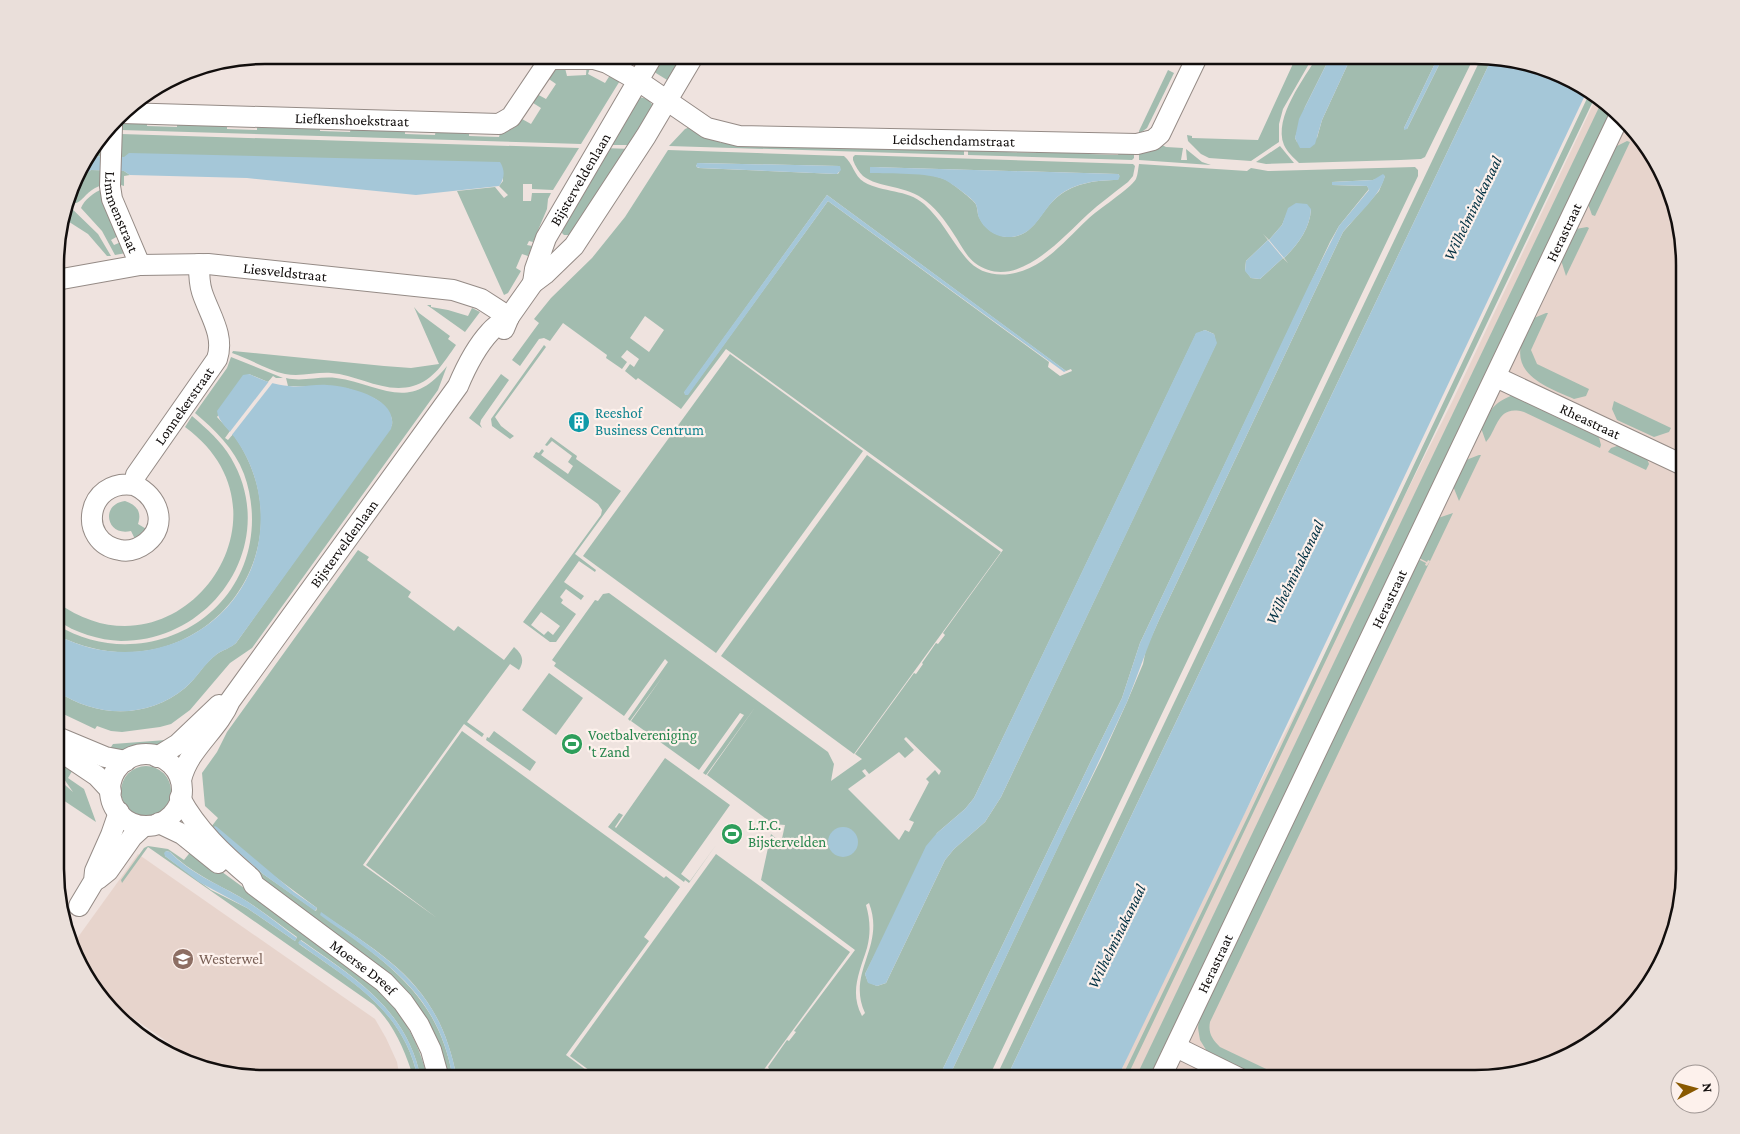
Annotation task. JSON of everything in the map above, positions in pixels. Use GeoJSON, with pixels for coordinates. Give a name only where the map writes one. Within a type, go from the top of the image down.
{"type":"FeatureCollection","features":[{"type":"Feature","properties":{"kind":"street","name":"Liefkenshoekstraat"},"geometry":{"type":"LineString","coordinates":[[133,113],[499,124],[511,117],[545,64]]}},
{"type":"Feature","properties":{"kind":"street"},"geometry":{"type":"LineString","coordinates":[[609,64],[638,80],[667,100]]}},
{"type":"Feature","properties":{"kind":"street","name":"Bijsterveldenlaan"},"geometry":{"type":"LineString","coordinates":[[533,283],[535,269],[546,238],[648,64]]}},
{"type":"Feature","properties":{"kind":"street","name":"Bijsterveldenlaan"},"geometry":{"type":"LineString","coordinates":[[180,789],[183,770],[192,755],[225,714],[230,701],[458,386],[467,364],[490,331],[509,317],[533,283],[571,249],[646,136],[689,64]]}},
{"type":"Feature","properties":{"kind":"street","name":"Leidschendamstraat"},"geometry":{"type":"LineString","coordinates":[[667,100],[707,128],[739,136],[1137,144],[1154,140],[1160,134],[1194,64]]}},
{"type":"Feature","properties":{"kind":"street","name":"Herastraat"},"geometry":{"type":"LineString","coordinates":[[1164,1070],[1616,122]]}},
{"type":"Feature","properties":{"kind":"street","name":"Limmenstraat"},"geometry":{"type":"LineString","coordinates":[[112,135],[110,180],[112,199],[140,265]]}},
{"type":"Feature","properties":{"kind":"street","name":"Liesveldstraat"},"geometry":{"type":"LineString","coordinates":[[64,279],[140,265],[199,264],[237,267],[453,290],[481,299],[509,317]]}},
{"type":"Feature","properties":{"kind":"street","name":"Lonnekerstraat"},"geometry":{"type":"LineString","coordinates":[[134,485],[136,475],[217,359],[220,349],[220,337],[201,290],[199,264]]}},
{"type":"Feature","properties":{"kind":"street","name":"Rheastraat"},"geometry":{"type":"LineString","coordinates":[[1496,376],[1676,462]]}},
{"type":"Feature","properties":{"kind":"street","name":"Bijsterveldenlaan"},"geometry":{"type":"LineString","coordinates":[[157,757],[178,744],[216,706],[230,701]]}},
{"type":"Feature","properties":{"kind":"street"},"geometry":{"type":"LineString","coordinates":[[64,740],[105,757],[126,761]]}},
{"type":"Feature","properties":{"kind":"street"},"geometry":{"type":"LineString","coordinates":[[64,754],[97,776],[111,792]]}},
{"type":"Feature","properties":{"kind":"street"},"geometry":{"type":"LineString","coordinates":[[94,881],[108,871],[132,837],[173,814],[179,805],[180,789],[170,764],[157,757],[140,755],[120,765],[110,785],[111,798],[123,818],[134,824],[152,825]]}},
{"type":"Feature","properties":{"kind":"street","name":"Moerse Dreef"},"geometry":{"type":"LineString","coordinates":[[180,789],[193,821],[216,846],[251,878],[254,885]]}},
{"type":"Feature","properties":{"kind":"street"},"geometry":{"type":"LineString","coordinates":[[79,906],[94,881],[95,872],[111,835],[118,812]]}},
{"type":"Feature","properties":{"kind":"street","name":"Moerse Dreef"},"geometry":{"type":"LineString","coordinates":[[152,825],[182,834],[233,875],[254,885],[384,982],[403,1002],[419,1026],[431,1050],[437,1070]]}},
{"type":"Feature","properties":{"kind":"street"},"geometry":{"type":"LineString","coordinates":[[1176,1047],[1223,1070]]}},
{"type":"Feature","properties":{"kind":"shaded area"},"geometry":{"type":"Polygon","coordinates":[[[1594,103],[1626,132],[1649,164],[1666,200],[1675,239],[1676,882],[1666,934],[1661,946],[1649,970],[1635,991],[1597,1029],[1576,1043],[1540,1060],[1501,1069],[1122,1070],[1152,997],[1452,402],[1594,103]]]}},
{"type":"Feature","properties":{"kind":"shaded area","name":"Westerwel"},"geometry":{"type":"Polygon","coordinates":[[[138,854],[375,1019],[386,1038],[397,1062],[398,1070],[252,1070],[200,1060],[182,1052],[123,1011],[98,981],[76,939],[138,854]]]}},
{"type":"Feature","properties":{"kind":"green space"},"geometry":{"type":"Polygon","coordinates":[[[564,64],[567,76],[586,75],[587,64],[591,64],[588,74],[605,83],[612,72],[621,79],[581,144],[121,130],[123,123],[147,122],[147,126],[177,127],[177,123],[227,125],[227,129],[257,130],[257,126],[320,128],[320,131],[350,132],[351,128],[405,130],[405,134],[435,135],[436,129],[469,132],[469,136],[499,137],[500,133],[512,129],[522,119],[531,124],[541,108],[530,101],[535,93],[546,99],[556,84],[546,77],[564,64]]]}},
{"type":"Feature","properties":{"kind":"green space"},"geometry":{"type":"Polygon","coordinates":[[[655,64],[684,64],[672,83],[651,70],[655,64]]]}},
{"type":"Feature","properties":{"kind":"green space"},"geometry":{"type":"Polygon","coordinates":[[[1293,64],[1309,64],[1283,109],[1279,124],[1279,142],[1251,161],[1209,158],[1201,154],[1188,141],[1187,135],[1192,136],[1192,138],[1258,140],[1293,64]]]}},
{"type":"Feature","properties":{"kind":"green space"},"geometry":{"type":"Polygon","coordinates":[[[1312,64],[1326,64],[1305,107],[1295,138],[1297,142],[1317,138],[1322,120],[1348,64],[1435,64],[1404,128],[1407,129],[1440,64],[1471,64],[1425,157],[1421,159],[1299,163],[1284,145],[1282,134],[1286,110],[1312,64]]]}},
{"type":"Feature","properties":{"kind":"green space"},"geometry":{"type":"Polygon","coordinates":[[[1478,64],[1489,64],[1010,1070],[999,1070],[1478,64]]]}},
{"type":"Feature","properties":{"kind":"green space"},"geometry":{"type":"Polygon","coordinates":[[[1168,70],[1174,73],[1147,128],[1139,134],[1139,131],[1168,70]]]}},
{"type":"Feature","properties":{"kind":"green space"},"geometry":{"type":"Polygon","coordinates":[[[639,97],[648,99],[653,106],[634,145],[605,145],[639,97]]]}},
{"type":"Feature","properties":{"kind":"green space"},"geometry":{"type":"Polygon","coordinates":[[[1587,98],[1593,102],[1130,1070],[1125,1070],[1248,816],[1587,98]]]}},
{"type":"Feature","properties":{"kind":"green space"},"geometry":{"type":"Polygon","coordinates":[[[1599,107],[1611,117],[1156,1070],[1139,1070],[1599,107]]]}},
{"type":"Feature","properties":{"kind":"green space"},"geometry":{"type":"Polygon","coordinates":[[[690,127],[704,138],[720,139],[720,143],[964,147],[964,155],[669,146],[685,129],[690,127]]]}},
{"type":"Feature","properties":{"kind":"green space"},"geometry":{"type":"Polygon","coordinates":[[[111,135],[579,148],[553,190],[532,189],[532,184],[523,184],[523,201],[531,201],[532,193],[551,193],[547,209],[533,242],[529,241],[527,245],[532,246],[528,256],[522,254],[516,268],[521,271],[508,293],[504,295],[457,191],[495,187],[504,198],[508,195],[499,186],[503,181],[503,170],[96,156],[111,135]]]}},
{"type":"Feature","properties":{"kind":"green space"},"geometry":{"type":"Polygon","coordinates":[[[1627,141],[1630,142],[1595,216],[1592,215],[1588,204],[1615,147],[1627,141]]]}},
{"type":"Feature","properties":{"kind":"green space"},"geometry":{"type":"Polygon","coordinates":[[[1160,144],[1166,147],[1183,148],[1181,160],[1187,160],[1186,149],[1202,162],[1211,165],[1139,160],[1139,150],[1160,144]]]}},
{"type":"Feature","properties":{"kind":"green space"},"geometry":{"type":"Polygon","coordinates":[[[1280,146],[1294,163],[1266,164],[1256,162],[1280,146]]]}},
{"type":"Feature","properties":{"kind":"green space"},"geometry":{"type":"Polygon","coordinates":[[[968,147],[1006,148],[1006,152],[1036,153],[1036,149],[1088,150],[1088,154],[1118,155],[1119,151],[1134,151],[1134,158],[1132,160],[968,155],[968,147]]]}},
{"type":"Feature","properties":{"kind":"green space"},"geometry":{"type":"Polygon","coordinates":[[[603,148],[632,149],[569,235],[564,235],[562,233],[563,226],[603,148]]]}},
{"type":"Feature","properties":{"kind":"green space"},"geometry":{"type":"Polygon","coordinates":[[[668,150],[844,156],[864,182],[879,188],[903,193],[924,204],[966,258],[974,266],[992,274],[1023,271],[1048,257],[1092,216],[1133,183],[1137,177],[1139,164],[1247,171],[1251,168],[1268,171],[1415,167],[1418,170],[1418,176],[992,1070],[952,1070],[1102,757],[1143,664],[1146,649],[1159,620],[1343,232],[1379,191],[1385,176],[1373,180],[1332,182],[1332,185],[1367,186],[1369,189],[1339,226],[1330,242],[1140,643],[1122,698],[942,1070],[768,1070],[768,1067],[787,1040],[789,1041],[796,1032],[794,1031],[855,950],[761,880],[771,834],[781,843],[785,825],[773,824],[707,775],[756,706],[706,775],[703,773],[744,715],[740,713],[699,770],[631,721],[663,676],[630,721],[628,719],[668,662],[665,659],[624,716],[554,666],[556,663],[552,660],[595,600],[598,601],[603,594],[609,593],[828,752],[834,764],[831,781],[862,759],[855,754],[914,673],[916,674],[936,643],[938,644],[945,635],[943,633],[1003,550],[726,349],[681,409],[638,378],[636,380],[625,371],[630,364],[634,367],[639,359],[627,350],[621,357],[627,362],[622,369],[606,358],[607,355],[563,323],[550,341],[544,338],[539,339],[520,366],[512,360],[539,323],[534,319],[551,298],[592,258],[625,217],[668,150]],[[698,163],[696,166],[698,168],[837,174],[839,173],[840,166],[698,163]],[[827,195],[684,393],[688,394],[828,201],[1049,362],[1048,367],[1060,376],[1072,371],[1071,369],[1066,371],[827,195]],[[1311,209],[1287,213],[1282,225],[1269,240],[1263,234],[1268,240],[1246,261],[1245,270],[1251,278],[1260,279],[1283,258],[1288,263],[1284,258],[1294,248],[1306,229],[1311,209]],[[645,316],[630,338],[649,352],[664,330],[645,316]],[[1205,330],[1196,334],[974,798],[965,809],[937,833],[865,974],[868,982],[877,986],[886,983],[945,860],[954,849],[985,822],[1001,797],[1216,344],[1214,334],[1205,330]],[[906,737],[904,739],[914,750],[905,758],[899,752],[869,774],[865,769],[862,771],[866,776],[848,789],[899,840],[905,830],[909,832],[914,822],[909,820],[929,782],[926,779],[935,770],[939,775],[941,771],[906,737]],[[869,903],[866,905],[870,926],[869,937],[856,990],[858,1007],[862,1016],[865,1013],[860,998],[860,985],[873,933],[873,919],[869,903]]]}},
{"type":"Feature","properties":{"kind":"green space"},"geometry":{"type":"Polygon","coordinates":[[[855,155],[1133,164],[1135,166],[1133,176],[1128,182],[1050,249],[1036,260],[1021,268],[1006,272],[990,271],[975,263],[967,255],[943,218],[931,205],[910,192],[869,180],[859,171],[853,157],[855,155]],[[870,167],[923,174],[948,181],[975,203],[981,221],[991,232],[1009,237],[1017,236],[1030,229],[1061,194],[1076,186],[1092,182],[1118,180],[1118,174],[870,167]]]}},
{"type":"Feature","properties":{"kind":"green space"},"geometry":{"type":"Polygon","coordinates":[[[91,170],[124,171],[130,175],[124,176],[124,186],[114,183],[103,184],[74,203],[86,174],[91,170]]]}},
{"type":"Feature","properties":{"kind":"green space"},"geometry":{"type":"Polygon","coordinates":[[[103,189],[118,236],[111,240],[114,245],[121,242],[126,253],[115,255],[102,231],[81,208],[84,202],[103,189]]]}},
{"type":"Feature","properties":{"kind":"green space"},"geometry":{"type":"Polygon","coordinates":[[[72,209],[98,234],[111,256],[107,256],[88,234],[69,222],[72,209]]]}},
{"type":"Feature","properties":{"kind":"green space"},"geometry":{"type":"Polygon","coordinates":[[[1589,228],[1566,276],[1561,260],[1576,229],[1589,228]]]}},
{"type":"Feature","properties":{"kind":"green space"},"geometry":{"type":"Polygon","coordinates":[[[427,305],[468,316],[472,308],[480,312],[465,332],[427,305]]]}},
{"type":"Feature","properties":{"kind":"green space"},"geometry":{"type":"Polygon","coordinates":[[[414,307],[419,313],[450,336],[448,339],[456,345],[433,375],[413,386],[392,388],[331,373],[285,374],[232,353],[233,351],[411,368],[439,364],[414,307]]]}},
{"type":"Feature","properties":{"kind":"green space"},"geometry":{"type":"Polygon","coordinates":[[[1548,313],[1531,350],[1537,364],[1589,389],[1586,396],[1574,399],[1545,386],[1535,379],[1522,364],[1520,354],[1522,342],[1534,318],[1548,313]]]}},
{"type":"Feature","properties":{"kind":"green space"},"geometry":{"type":"Polygon","coordinates":[[[544,345],[546,347],[495,417],[501,426],[514,436],[510,439],[492,426],[491,419],[544,345]]]}},
{"type":"Feature","properties":{"kind":"green space"},"geometry":{"type":"Polygon","coordinates":[[[730,354],[863,451],[716,653],[583,556],[730,354]]]}},
{"type":"Feature","properties":{"kind":"green space"},"geometry":{"type":"Polygon","coordinates":[[[231,357],[283,378],[273,376],[268,382],[249,374],[217,417],[230,431],[225,438],[228,440],[233,434],[256,480],[261,526],[251,569],[228,606],[195,633],[154,649],[107,651],[64,637],[64,628],[86,638],[117,644],[147,642],[176,634],[202,620],[224,599],[240,573],[250,542],[252,525],[252,508],[247,482],[240,465],[229,448],[217,433],[195,413],[227,368],[231,357]]]}},
{"type":"Feature","properties":{"kind":"green space"},"geometry":{"type":"Polygon","coordinates":[[[447,366],[438,390],[252,648],[230,663],[190,710],[171,724],[122,732],[111,731],[97,726],[95,729],[64,714],[64,695],[88,706],[105,710],[139,710],[170,698],[185,688],[212,658],[236,643],[392,425],[392,418],[388,412],[381,403],[372,397],[346,388],[288,386],[286,378],[336,378],[394,392],[420,389],[433,381],[447,366]]]}},
{"type":"Feature","properties":{"kind":"green space"},"geometry":{"type":"Polygon","coordinates":[[[501,374],[509,380],[481,420],[482,428],[469,418],[501,374]]]}},
{"type":"Feature","properties":{"kind":"green space"},"geometry":{"type":"Polygon","coordinates":[[[1513,395],[1597,430],[1600,448],[1524,412],[1515,410],[1508,411],[1499,419],[1486,442],[1481,428],[1487,416],[1496,404],[1513,395]]]}},
{"type":"Feature","properties":{"kind":"green space"},"geometry":{"type":"Polygon","coordinates":[[[1614,401],[1671,428],[1669,432],[1654,437],[1617,420],[1612,409],[1614,401]]]}},
{"type":"Feature","properties":{"kind":"green space"},"geometry":{"type":"Polygon","coordinates":[[[192,416],[223,446],[231,458],[244,490],[248,522],[243,552],[230,581],[210,605],[185,624],[155,637],[121,641],[113,640],[88,635],[64,625],[64,605],[102,623],[144,624],[182,609],[211,580],[229,544],[233,504],[219,463],[185,427],[192,416]]]}},
{"type":"Feature","properties":{"kind":"green space"},"geometry":{"type":"Polygon","coordinates":[[[551,437],[577,456],[576,459],[621,491],[575,554],[596,570],[595,572],[579,561],[564,582],[584,596],[581,600],[566,589],[560,597],[563,600],[561,603],[576,614],[556,642],[550,642],[523,622],[601,515],[602,510],[598,504],[533,457],[536,452],[539,453],[542,449],[544,451],[541,455],[568,474],[573,466],[568,462],[572,456],[552,441],[547,446],[545,445],[551,437]],[[541,612],[531,625],[544,635],[548,631],[553,635],[560,626],[541,612]]]}},
{"type":"Feature","properties":{"kind":"green space"},"geometry":{"type":"Polygon","coordinates":[[[1626,443],[1644,451],[1649,464],[1646,470],[1608,452],[1611,448],[1626,443]]]}},
{"type":"Feature","properties":{"kind":"green space"},"geometry":{"type":"Polygon","coordinates":[[[867,455],[1001,552],[854,754],[721,656],[867,455]]]}},
{"type":"Feature","properties":{"kind":"green space"},"geometry":{"type":"Polygon","coordinates":[[[1481,455],[1459,501],[1453,486],[1466,460],[1481,455]]]}},
{"type":"Feature","properties":{"kind":"green space"},"geometry":{"type":"Polygon","coordinates":[[[125,501],[133,505],[139,513],[138,524],[148,530],[136,541],[131,531],[123,532],[116,529],[109,519],[109,513],[112,508],[117,503],[125,501]]]}},
{"type":"Feature","properties":{"kind":"green space"},"geometry":{"type":"Polygon","coordinates":[[[1453,513],[1210,1022],[1211,1036],[1220,1047],[1268,1070],[1241,1070],[1208,1053],[1200,1040],[1199,1018],[1418,559],[1426,563],[1425,565],[1427,566],[1430,561],[1428,560],[1427,562],[1419,558],[1438,518],[1453,513]]]}},
{"type":"Feature","properties":{"kind":"green space"},"geometry":{"type":"Polygon","coordinates":[[[358,550],[369,557],[367,560],[411,592],[408,597],[454,631],[458,626],[504,660],[514,647],[522,657],[519,670],[510,664],[467,722],[484,734],[482,737],[464,724],[363,865],[437,918],[366,865],[462,731],[664,878],[666,876],[680,887],[644,937],[649,941],[566,1055],[586,1070],[455,1070],[439,1021],[410,980],[370,946],[321,913],[387,965],[422,1001],[435,1023],[446,1049],[451,1070],[444,1070],[435,1040],[261,882],[208,831],[218,818],[205,806],[202,773],[217,752],[227,732],[358,550]],[[214,831],[263,874],[316,911],[317,908],[214,831]]]}},
{"type":"Feature","properties":{"kind":"green space"},"geometry":{"type":"Polygon","coordinates":[[[549,673],[583,698],[556,735],[522,710],[549,673]]]}},
{"type":"Feature","properties":{"kind":"green space"},"geometry":{"type":"Polygon","coordinates":[[[494,731],[536,762],[530,771],[486,740],[494,731]]]}},
{"type":"Feature","properties":{"kind":"green space"},"geometry":{"type":"Polygon","coordinates":[[[166,740],[154,750],[140,749],[125,754],[107,753],[113,744],[166,740]]]}},
{"type":"Feature","properties":{"kind":"green space"},"geometry":{"type":"Polygon","coordinates":[[[64,758],[75,766],[68,778],[84,789],[96,822],[64,801],[64,784],[73,792],[64,779],[64,758]]]}},
{"type":"Feature","properties":{"kind":"green space"},"geometry":{"type":"Polygon","coordinates":[[[665,758],[730,805],[681,874],[690,881],[716,845],[689,883],[685,880],[684,882],[608,827],[619,813],[623,815],[616,828],[665,758]]]}},
{"type":"Feature","properties":{"kind":"green space"},"geometry":{"type":"Polygon","coordinates":[[[146,766],[160,770],[167,777],[171,791],[167,805],[160,812],[146,816],[132,812],[125,805],[121,791],[125,777],[132,770],[146,766]]]}},
{"type":"Feature","properties":{"kind":"green space"},"geometry":{"type":"Polygon","coordinates":[[[148,846],[168,849],[184,860],[192,850],[366,977],[388,1000],[405,1023],[412,1035],[425,1070],[418,1070],[414,1054],[404,1033],[391,1014],[376,998],[341,968],[301,940],[299,944],[356,985],[373,999],[388,1016],[401,1034],[415,1070],[411,1070],[394,1030],[374,1005],[148,847],[122,883],[121,880],[144,848],[148,846]],[[166,851],[165,856],[211,890],[247,908],[295,941],[297,937],[269,916],[194,871],[166,851]]]}},
{"type":"Feature","properties":{"kind":"green space"},"geometry":{"type":"Polygon","coordinates":[[[716,854],[850,952],[764,1070],[589,1070],[570,1056],[716,854]]]}},
{"type":"Feature","properties":{"kind":"green space"},"geometry":{"type":"Polygon","coordinates":[[[133,1021],[167,1044],[153,1036],[133,1021]]]}},
{"type":"Feature","properties":{"kind":"water"},"geometry":{"type":"Polygon","coordinates":[[[1326,64],[1348,64],[1322,120],[1315,144],[1310,148],[1300,148],[1295,138],[1299,119],[1326,64]]]}},
{"type":"Feature","properties":{"kind":"water"},"geometry":{"type":"Polygon","coordinates":[[[1435,64],[1440,64],[1407,129],[1404,130],[1435,64]]]}},
{"type":"Feature","properties":{"kind":"water","name":"Wilhelminakanaal"},"geometry":{"type":"Polygon","coordinates":[[[1489,64],[1540,74],[1576,91],[1584,96],[1121,1070],[1010,1070],[1489,64]]]}},
{"type":"Feature","properties":{"kind":"water"},"geometry":{"type":"Polygon","coordinates":[[[129,153],[500,162],[504,174],[499,186],[416,195],[247,178],[130,175],[124,171],[91,170],[86,174],[96,156],[124,157],[129,153]]]}},
{"type":"Feature","properties":{"kind":"water"},"geometry":{"type":"Polygon","coordinates":[[[697,163],[840,166],[841,170],[837,174],[700,168],[696,167],[697,163]]]}},
{"type":"Feature","properties":{"kind":"water"},"geometry":{"type":"Polygon","coordinates":[[[870,167],[1118,174],[1120,176],[1118,180],[1092,182],[1068,190],[1054,200],[1030,229],[1017,236],[1004,237],[987,229],[979,218],[977,206],[973,201],[945,180],[938,177],[919,175],[870,173],[870,167]]]}},
{"type":"Feature","properties":{"kind":"water"},"geometry":{"type":"Polygon","coordinates":[[[1383,174],[1385,176],[1379,191],[1343,232],[1159,620],[1127,702],[952,1070],[942,1070],[1122,698],[1140,643],[1309,285],[1339,226],[1369,190],[1367,186],[1332,185],[1332,182],[1373,180],[1383,174]]]}},
{"type":"Feature","properties":{"kind":"water"},"geometry":{"type":"Polygon","coordinates":[[[827,195],[1066,371],[1064,372],[828,201],[688,395],[685,395],[684,392],[827,195]]]}},
{"type":"Feature","properties":{"kind":"water"},"geometry":{"type":"Polygon","coordinates":[[[1296,203],[1307,204],[1311,209],[1310,216],[1302,236],[1284,258],[1269,240],[1282,225],[1288,208],[1296,203]]]}},
{"type":"Feature","properties":{"kind":"water"},"geometry":{"type":"Polygon","coordinates":[[[1268,240],[1283,258],[1260,279],[1251,278],[1245,271],[1246,261],[1268,240]]]}},
{"type":"Feature","properties":{"kind":"water"},"geometry":{"type":"Polygon","coordinates":[[[1205,330],[1214,334],[1217,343],[1001,797],[985,822],[954,849],[945,860],[886,983],[877,986],[868,983],[865,974],[926,846],[974,798],[1196,333],[1205,330]]]}},
{"type":"Feature","properties":{"kind":"water"},"geometry":{"type":"Polygon","coordinates":[[[249,374],[268,382],[284,385],[299,387],[327,385],[360,391],[381,402],[388,410],[392,419],[391,429],[236,643],[212,658],[185,688],[170,698],[139,710],[105,710],[72,700],[64,695],[64,638],[94,649],[131,652],[166,646],[199,631],[226,609],[246,580],[258,545],[259,496],[253,472],[246,456],[220,419],[217,411],[243,375],[249,374]]]}},
{"type":"Feature","properties":{"kind":"water"},"geometry":{"type":"Polygon","coordinates":[[[215,826],[294,892],[317,908],[315,911],[263,874],[214,831],[213,828],[215,826]]]}},
{"type":"Feature","properties":{"kind":"water"},"geometry":{"type":"Polygon","coordinates":[[[843,827],[854,831],[858,842],[854,853],[843,857],[832,853],[828,842],[832,831],[843,827]]]}},
{"type":"Feature","properties":{"kind":"water"},"geometry":{"type":"Polygon","coordinates":[[[166,851],[170,852],[195,872],[255,907],[297,938],[295,941],[247,908],[199,882],[165,856],[164,853],[166,851]]]}},
{"type":"Feature","properties":{"kind":"water"},"geometry":{"type":"Polygon","coordinates":[[[321,912],[370,946],[409,980],[425,999],[439,1021],[449,1047],[455,1070],[451,1070],[446,1049],[435,1023],[422,1001],[406,982],[367,948],[320,915],[321,912]]]}},
{"type":"Feature","properties":{"kind":"water"},"geometry":{"type":"Polygon","coordinates":[[[300,940],[340,968],[376,998],[391,1014],[404,1033],[414,1054],[418,1070],[415,1070],[401,1034],[372,999],[298,943],[300,940]]]}},
{"type":"Feature","properties":{"kind":"pier"},"geometry":{"type":"Polygon","coordinates":[[[270,380],[274,381],[231,436],[229,433],[270,380]]]}},
{"type":"Feature","properties":{"kind":"place","name":"Reeshof Business Centrum"},"geometry":{"type":"Point","coordinates":[579,422]}},
{"type":"Feature","properties":{"kind":"place","name":"Voetbalvereniging 't Zand"},"geometry":{"type":"Point","coordinates":[572,744]}},
{"type":"Feature","properties":{"kind":"place","name":"L.T.C. Bijstervelden"},"geometry":{"type":"Point","coordinates":[732,834]}},
{"type":"Feature","properties":{"kind":"place","name":"Westerwel"},"geometry":{"type":"Point","coordinates":[183,959]}}]}
